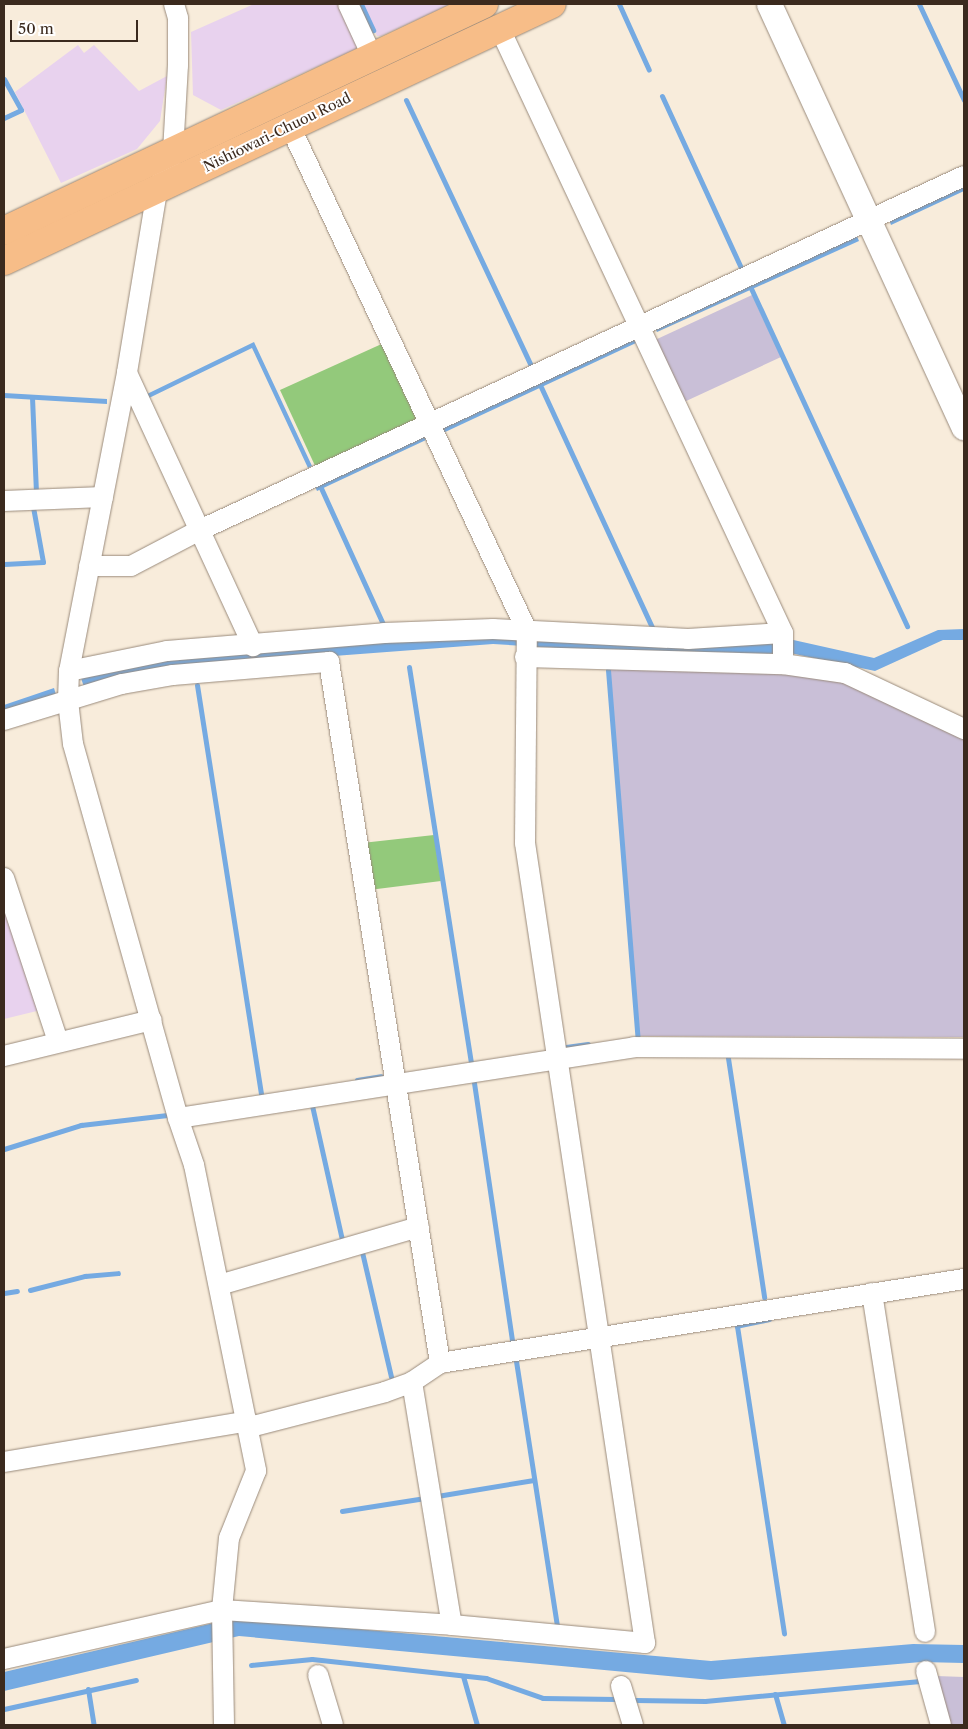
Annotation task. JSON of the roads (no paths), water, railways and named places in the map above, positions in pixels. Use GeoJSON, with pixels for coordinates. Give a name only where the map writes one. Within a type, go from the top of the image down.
{"type":"FeatureCollection","features":[{"type":"Feature","properties":{"kind":"main road","name":"Nishiowari-Chuou Road"},"geometry":{"type":"LineString","coordinates":[[6,224],[172,153],[484,4]]}},
{"type":"Feature","properties":{"kind":"main road","name":"Nishiowari-Chuou Road"},"geometry":{"type":"LineString","coordinates":[[4,260],[157,191],[289,124],[552,4]]}},
{"type":"Feature","properties":{"kind":"street"},"geometry":{"type":"LineString","coordinates":[[160,4],[176,11],[178,65],[172,153],[157,191],[126,373],[69,671],[68,702],[73,744],[178,1118],[194,1165],[249,1424],[256,1470],[229,1538],[222,1614],[224,1725]]}},
{"type":"Feature","properties":{"kind":"street"},"geometry":{"type":"LineString","coordinates":[[348,4],[372,56]]}},
{"type":"Feature","properties":{"kind":"street"},"geometry":{"type":"LineString","coordinates":[[769,4],[964,427]]}},
{"type":"Feature","properties":{"kind":"street"},"geometry":{"type":"LineString","coordinates":[[499,27],[640,325],[783,648]]}},
{"type":"Feature","properties":{"kind":"street"},"geometry":{"type":"LineString","coordinates":[[4,1659],[222,1614],[452,1625],[645,1643],[524,843],[526,644],[429,425],[289,124]]}},
{"type":"Feature","properties":{"kind":"street"},"geometry":{"type":"LineString","coordinates":[[89,566],[131,566],[200,530],[964,176]]}},
{"type":"Feature","properties":{"kind":"street"},"geometry":{"type":"LineString","coordinates":[[126,373],[253,646]]}},
{"type":"Feature","properties":{"kind":"street"},"geometry":{"type":"LineString","coordinates":[[4,501],[103,497]]}},
{"type":"Feature","properties":{"kind":"street"},"geometry":{"type":"LineString","coordinates":[[69,671],[168,652],[384,633],[493,629],[526,644],[783,648]]}},
{"type":"Feature","properties":{"kind":"street"},"geometry":{"type":"LineString","coordinates":[[526,644],[688,639],[783,648],[844,673],[964,729]]}},
{"type":"Feature","properties":{"kind":"street"},"geometry":{"type":"LineString","coordinates":[[4,720],[122,684],[173,675],[329,662],[440,1363]]}},
{"type":"Feature","properties":{"kind":"street"},"geometry":{"type":"LineString","coordinates":[[4,878],[58,1042]]}},
{"type":"Feature","properties":{"kind":"street"},"geometry":{"type":"LineString","coordinates":[[4,1056],[152,1020]]}},
{"type":"Feature","properties":{"kind":"street"},"geometry":{"type":"LineString","coordinates":[[178,1118],[634,1047],[964,1049]]}},
{"type":"Feature","properties":{"kind":"street"},"geometry":{"type":"LineString","coordinates":[[219,1285],[419,1227]]}},
{"type":"Feature","properties":{"kind":"street"},"geometry":{"type":"LineString","coordinates":[[4,1462],[249,1424],[412,1382],[440,1363],[599,1335],[964,1279]]}},
{"type":"Feature","properties":{"kind":"street"},"geometry":{"type":"LineString","coordinates":[[872,1293],[925,1632]]}},
{"type":"Feature","properties":{"kind":"street"},"geometry":{"type":"LineString","coordinates":[[412,1382],[452,1625]]}},
{"type":"Feature","properties":{"kind":"street"},"geometry":{"type":"LineString","coordinates":[[926,1671],[941,1725]]}},
{"type":"Feature","properties":{"kind":"street"},"geometry":{"type":"LineString","coordinates":[[318,1676],[333,1725]]}},
{"type":"Feature","properties":{"kind":"street"},"geometry":{"type":"LineString","coordinates":[[622,1686],[633,1725]]}},
{"type":"Feature","properties":{"kind":"water"},"geometry":{"type":"Polygon","coordinates":[[[964,184],[964,191],[891,225],[889,219],[964,184]]]}},
{"type":"Feature","properties":{"kind":"water"},"geometry":{"type":"Polygon","coordinates":[[[856,234],[859,241],[657,332],[654,326],[856,234]]]}},
{"type":"Feature","properties":{"kind":"water"},"geometry":{"type":"Polygon","coordinates":[[[633,337],[636,343],[443,433],[440,426],[633,337]]]}},
{"type":"Feature","properties":{"kind":"water"},"geometry":{"type":"Polygon","coordinates":[[[254,342],[312,466],[308,468],[252,348],[149,398],[147,394],[254,342]]]}},
{"type":"Feature","properties":{"kind":"water"},"geometry":{"type":"Polygon","coordinates":[[[4,393],[107,399],[107,404],[4,398],[4,393]]]}},
{"type":"Feature","properties":{"kind":"water"},"geometry":{"type":"Polygon","coordinates":[[[422,433],[426,440],[317,491],[314,484],[422,433]]]}},
{"type":"Feature","properties":{"kind":"water"},"geometry":{"type":"Polygon","coordinates":[[[964,629],[964,640],[943,640],[875,671],[790,653],[695,657],[493,644],[173,668],[85,690],[81,678],[171,658],[494,634],[789,639],[874,658],[938,630],[964,629]]]}},
{"type":"Feature","properties":{"kind":"water"},"geometry":{"type":"Polygon","coordinates":[[[54,688],[57,698],[4,716],[4,705],[54,688]]]}},
{"type":"Feature","properties":{"kind":"water"},"geometry":{"type":"Polygon","coordinates":[[[235,1618],[711,1661],[913,1644],[964,1645],[964,1663],[921,1662],[711,1680],[239,1636],[4,1691],[4,1672],[235,1618]]]}},
{"type":"Feature","properties":{"kind":"waterway"},"geometry":{"type":"LineString","coordinates":[[361,4],[373,30]]}},
{"type":"Feature","properties":{"kind":"waterway"},"geometry":{"type":"LineString","coordinates":[[619,4],[649,70]]}},
{"type":"Feature","properties":{"kind":"waterway"},"geometry":{"type":"LineString","coordinates":[[919,4],[964,100]]}},
{"type":"Feature","properties":{"kind":"waterway"},"geometry":{"type":"LineString","coordinates":[[4,79],[21,110],[4,118]]}},
{"type":"Feature","properties":{"kind":"waterway"},"geometry":{"type":"LineString","coordinates":[[662,96],[743,272]]}},
{"type":"Feature","properties":{"kind":"waterway"},"geometry":{"type":"LineString","coordinates":[[406,100],[533,370]]}},
{"type":"Feature","properties":{"kind":"waterway"},"geometry":{"type":"LineString","coordinates":[[749,284],[907,626]]}},
{"type":"Feature","properties":{"kind":"waterway"},"geometry":{"type":"LineString","coordinates":[[541,387],[653,629]]}},
{"type":"Feature","properties":{"kind":"waterway"},"geometry":{"type":"LineString","coordinates":[[32,397],[36,492]]}},
{"type":"Feature","properties":{"kind":"waterway"},"geometry":{"type":"LineString","coordinates":[[321,488],[383,624]]}},
{"type":"Feature","properties":{"kind":"waterway"},"geometry":{"type":"LineString","coordinates":[[4,564],[43,562],[33,507]]}},
{"type":"Feature","properties":{"kind":"waterway"},"geometry":{"type":"LineString","coordinates":[[409,667],[471,1063]]}},
{"type":"Feature","properties":{"kind":"waterway"},"geometry":{"type":"LineString","coordinates":[[608,670],[638,1039]]}},
{"type":"Feature","properties":{"kind":"waterway"},"geometry":{"type":"LineString","coordinates":[[197,685],[261,1096]]}},
{"type":"Feature","properties":{"kind":"waterway"},"geometry":{"type":"LineString","coordinates":[[566,1047],[588,1044]]}},
{"type":"Feature","properties":{"kind":"waterway"},"geometry":{"type":"LineString","coordinates":[[728,1058],[764,1297]]}},
{"type":"Feature","properties":{"kind":"waterway"},"geometry":{"type":"LineString","coordinates":[[357,1080],[381,1076]]}},
{"type":"Feature","properties":{"kind":"waterway"},"geometry":{"type":"LineString","coordinates":[[473,1076],[512,1340]]}},
{"type":"Feature","properties":{"kind":"waterway"},"geometry":{"type":"LineString","coordinates":[[311,1101],[343,1244]]}},
{"type":"Feature","properties":{"kind":"waterway"},"geometry":{"type":"LineString","coordinates":[[4,1149],[81,1125],[167,1115]]}},
{"type":"Feature","properties":{"kind":"waterway"},"geometry":{"type":"LineString","coordinates":[[362,1252],[391,1377]]}},
{"type":"Feature","properties":{"kind":"waterway"},"geometry":{"type":"LineString","coordinates":[[30,1290],[85,1276],[118,1273]]}},
{"type":"Feature","properties":{"kind":"waterway"},"geometry":{"type":"LineString","coordinates":[[4,1293],[17,1291]]}},
{"type":"Feature","properties":{"kind":"waterway"},"geometry":{"type":"LineString","coordinates":[[769,1319],[737,1326],[784,1633]]}},
{"type":"Feature","properties":{"kind":"waterway"},"geometry":{"type":"LineString","coordinates":[[516,1361],[557,1626]]}},
{"type":"Feature","properties":{"kind":"waterway"},"geometry":{"type":"LineString","coordinates":[[437,1496],[534,1480]]}},
{"type":"Feature","properties":{"kind":"waterway"},"geometry":{"type":"LineString","coordinates":[[342,1511],[425,1498]]}},
{"type":"Feature","properties":{"kind":"waterway"},"geometry":{"type":"LineString","coordinates":[[251,1665],[312,1659],[486,1678],[543,1698],[616,1699]]}},
{"type":"Feature","properties":{"kind":"waterway"},"geometry":{"type":"LineString","coordinates":[[463,1676],[477,1725]]}},
{"type":"Feature","properties":{"kind":"waterway"},"geometry":{"type":"LineString","coordinates":[[4,1709],[136,1680]]}},
{"type":"Feature","properties":{"kind":"waterway"},"geometry":{"type":"LineString","coordinates":[[635,1700],[705,1701],[920,1681]]}},
{"type":"Feature","properties":{"kind":"waterway"},"geometry":{"type":"LineString","coordinates":[[88,1689],[94,1725]]}},
{"type":"Feature","properties":{"kind":"waterway"},"geometry":{"type":"LineString","coordinates":[[775,1694],[784,1725]]}}]}
